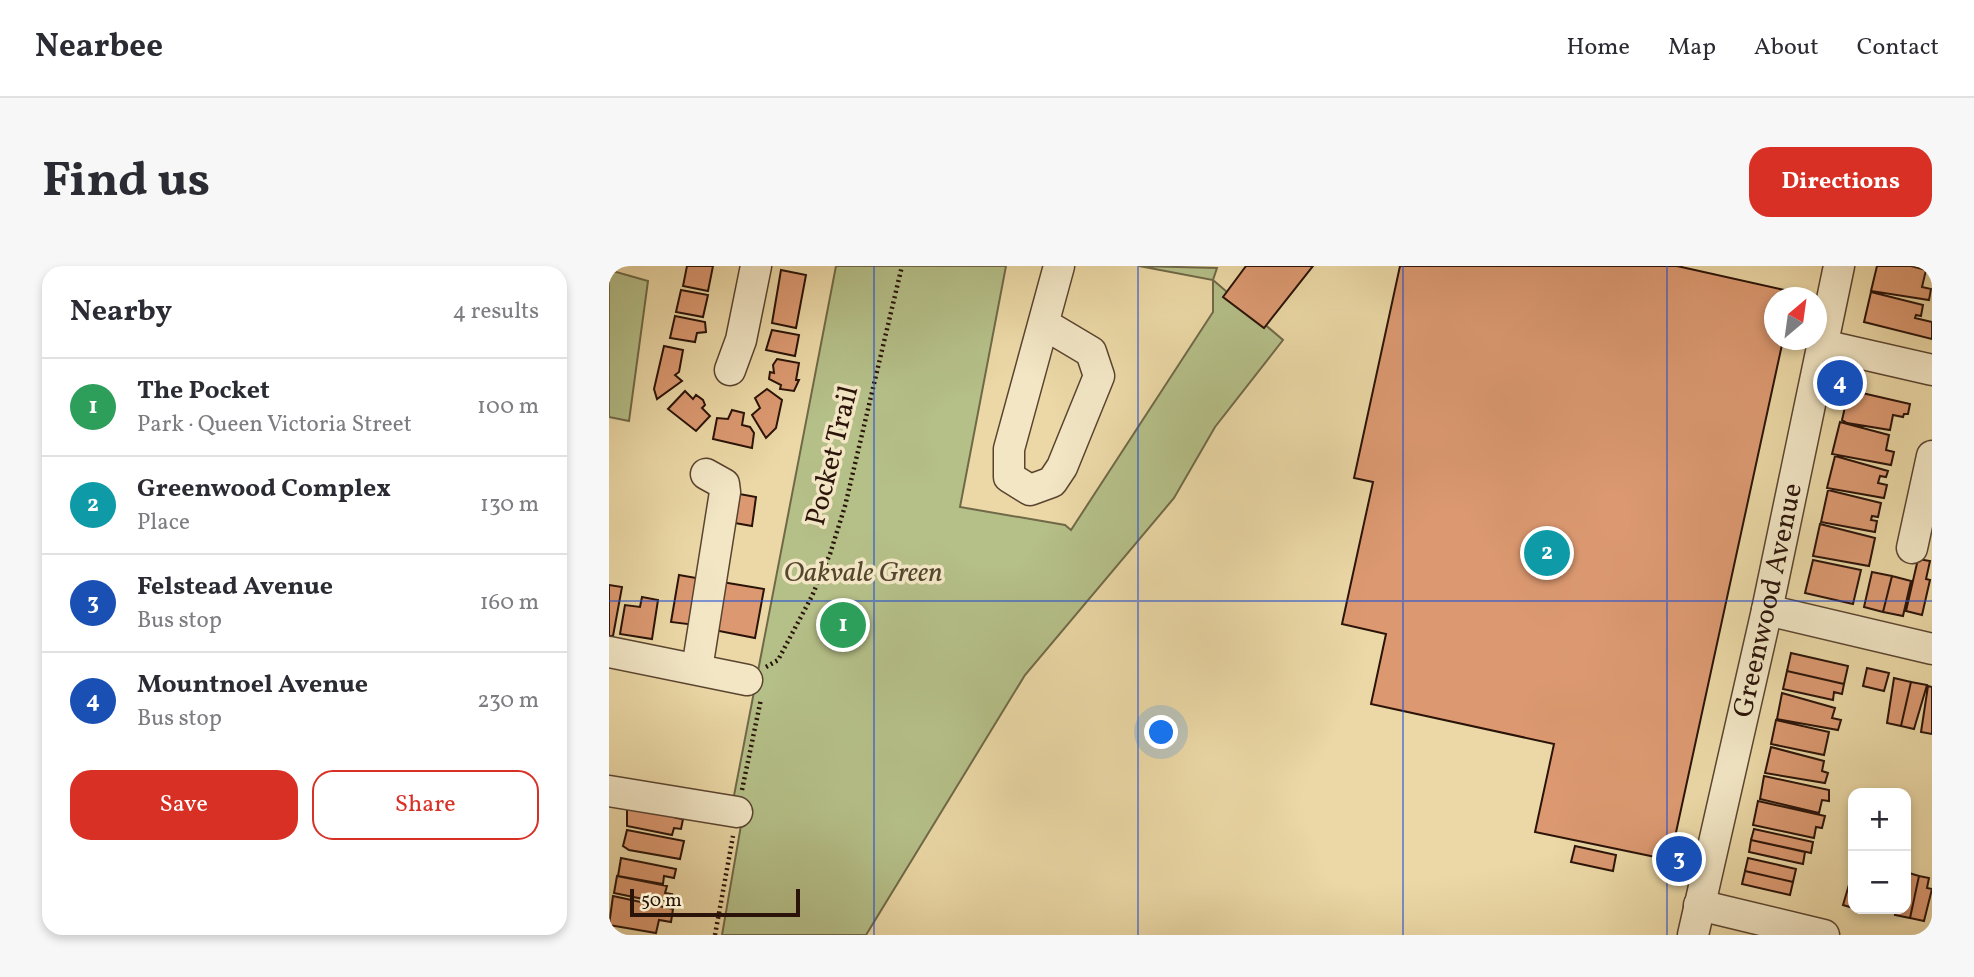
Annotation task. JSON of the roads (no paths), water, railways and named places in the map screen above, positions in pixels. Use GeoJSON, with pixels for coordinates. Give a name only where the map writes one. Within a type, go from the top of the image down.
{"type":"FeatureCollection","features":[{"type":"Feature","properties":{"kind":"street"},"geometry":{"type":"LineString","coordinates":[[730,370],[741,340],[756,266]]}},
{"type":"Feature","properties":{"kind":"street"},"geometry":{"type":"LineString","coordinates":[[1044,324],[1091,352],[1099,376],[1062,467],[1052,482],[1030,490],[1009,477],[1009,449],[1059,266]]}},
{"type":"Feature","properties":{"kind":"street","name":"Greenwood Avenue"},"geometry":{"type":"LineString","coordinates":[[1827,325],[1839,266]]}},
{"type":"Feature","properties":{"kind":"street"},"geometry":{"type":"LineString","coordinates":[[1827,346],[1932,370]]}},
{"type":"Feature","properties":{"kind":"street","name":"Greenwood Avenue"},"geometry":{"type":"LineString","coordinates":[[1693,935],[1767,610],[1822,350]]}},
{"type":"Feature","properties":{"kind":"street"},"geometry":{"type":"LineString","coordinates":[[1912,548],[1932,456]]}},
{"type":"Feature","properties":{"kind":"street"},"geometry":{"type":"LineString","coordinates":[[697,669],[725,492],[724,484],[706,474]]}},
{"type":"Feature","properties":{"kind":"street"},"geometry":{"type":"LineString","coordinates":[[1767,610],[1932,649]]}},
{"type":"Feature","properties":{"kind":"street"},"geometry":{"type":"LineString","coordinates":[[610,659],[761,675]]}},
{"type":"Feature","properties":{"kind":"street"},"geometry":{"type":"LineString","coordinates":[[609,791],[737,811]]}},
{"type":"Feature","properties":{"kind":"street"},"geometry":{"type":"LineString","coordinates":[[1699,905],[1824,935]]}},
{"type":"Feature","properties":{"kind":"place","name":"Mountnoel Avenue"},"geometry":{"type":"Point","coordinates":[1840,383]}},
{"type":"Feature","properties":{"kind":"place","name":"Greenwood Complex"},"geometry":{"type":"Point","coordinates":[1547,553]}},
{"type":"Feature","properties":{"kind":"place","name":"The Pocket"},"geometry":{"type":"Point","coordinates":[843,625]}},
{"type":"Feature","properties":{"kind":"place","name":"Felstead Avenue"},"geometry":{"type":"Point","coordinates":[1679,859]}},
{"type":"Feature","properties":{"kind":"park label","name":"Oakvale Green"},"geometry":{"type":"Point","coordinates":[863,573]}}]}
